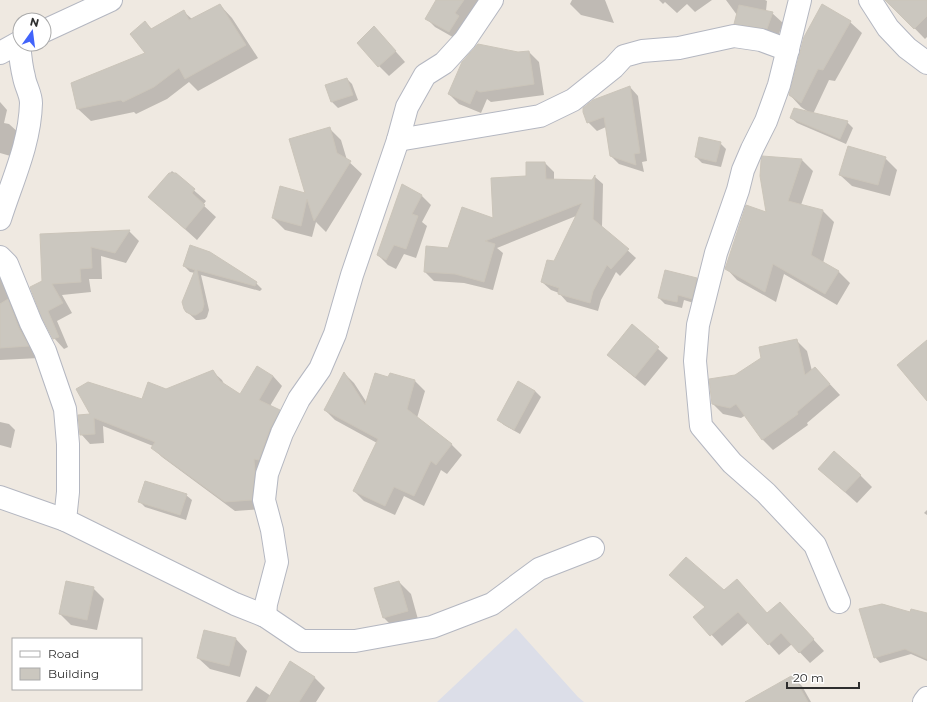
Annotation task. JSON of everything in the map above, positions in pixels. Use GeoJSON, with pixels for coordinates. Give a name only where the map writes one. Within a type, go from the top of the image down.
{"type":"FeatureCollection","features":[{"type":"Feature","properties":{"kind":"street"},"geometry":{"type":"LineString","coordinates":[[52,27],[111,0]]}},
{"type":"Feature","properties":{"kind":"street"},"geometry":{"type":"LineString","coordinates":[[265,616],[266,604],[277,562],[272,530],[264,500],[267,474],[282,433],[299,399],[320,369],[335,334],[352,275],[408,107],[425,75],[444,63],[465,40],[492,0]]}},
{"type":"Feature","properties":{"kind":"street"},"geometry":{"type":"LineString","coordinates":[[800,0],[779,85],[766,121],[752,148],[743,170],[705,292],[698,325],[695,361],[701,426],[732,463],[766,493],[815,545],[839,602]]}},
{"type":"Feature","properties":{"kind":"street"},"geometry":{"type":"LineString","coordinates":[[870,0],[888,28],[907,48],[927,63]]}},
{"type":"Feature","properties":{"kind":"street"},"geometry":{"type":"LineString","coordinates":[[398,140],[540,116],[573,100],[613,68],[624,56],[642,51],[679,48],[734,36],[761,40],[788,50]]}},
{"type":"Feature","properties":{"kind":"street"},"geometry":{"type":"LineString","coordinates":[[0,219],[8,192],[21,160],[29,127],[31,101],[15,52]]}},
{"type":"Feature","properties":{"kind":"street"},"geometry":{"type":"LineString","coordinates":[[0,257],[7,264],[31,323],[45,351],[65,409],[68,444],[68,492],[65,520]]}},
{"type":"Feature","properties":{"kind":"street"},"geometry":{"type":"LineString","coordinates":[[0,497],[65,520],[235,604],[265,616],[302,641],[355,641],[432,627],[492,604],[539,569],[593,548]]}},
{"type":"Feature","properties":{"kind":"street"},"geometry":{"type":"LineString","coordinates":[[924,702],[927,698]]}},
{"type":"Feature","properties":{"kind":"shaded area"},"geometry":{"type":"Polygon","coordinates":[[[516,628],[584,702],[437,702],[516,628]]]}},
{"type":"Feature","properties":{"kind":"building"},"geometry":{"type":"Polygon","coordinates":[[[436,0],[464,0],[455,13],[459,16],[449,32],[425,19],[436,0]]]}},
{"type":"Feature","properties":{"kind":"building"},"geometry":{"type":"Polygon","coordinates":[[[885,0],[927,0],[927,16],[914,29],[885,0]]]}},
{"type":"Feature","properties":{"kind":"building"},"geometry":{"type":"Polygon","coordinates":[[[220,4],[246,45],[185,79],[179,68],[154,87],[123,102],[121,100],[77,109],[71,83],[145,53],[130,34],[145,21],[151,29],[184,10],[189,20],[220,4]]]}},
{"type":"Feature","properties":{"kind":"building"},"geometry":{"type":"Polygon","coordinates":[[[822,4],[851,21],[823,70],[818,69],[801,103],[789,95],[804,37],[822,4]]]}},
{"type":"Feature","properties":{"kind":"building"},"geometry":{"type":"Polygon","coordinates":[[[739,5],[773,12],[767,29],[734,24],[739,5]]]}},
{"type":"Feature","properties":{"kind":"building"},"geometry":{"type":"Polygon","coordinates":[[[374,26],[396,51],[378,67],[357,43],[374,26]]]}},
{"type":"Feature","properties":{"kind":"building"},"geometry":{"type":"Polygon","coordinates":[[[478,44],[518,52],[529,51],[534,84],[480,92],[476,90],[470,104],[448,94],[462,62],[478,44]]]}},
{"type":"Feature","properties":{"kind":"building"},"geometry":{"type":"Polygon","coordinates":[[[347,78],[353,95],[331,102],[325,85],[347,78]]]}},
{"type":"Feature","properties":{"kind":"building"},"geometry":{"type":"Polygon","coordinates":[[[630,86],[640,153],[634,154],[636,165],[610,156],[604,117],[587,123],[583,112],[583,108],[593,100],[630,86]]]}},
{"type":"Feature","properties":{"kind":"building"},"geometry":{"type":"Polygon","coordinates":[[[794,108],[848,121],[840,139],[790,118],[794,108]]]}},
{"type":"Feature","properties":{"kind":"building"},"geometry":{"type":"Polygon","coordinates":[[[330,127],[337,153],[351,161],[314,221],[307,199],[301,226],[272,218],[280,186],[305,193],[289,139],[330,127]]]}},
{"type":"Feature","properties":{"kind":"building"},"geometry":{"type":"Polygon","coordinates":[[[699,137],[721,142],[716,162],[695,157],[699,137]]]}},
{"type":"Feature","properties":{"kind":"building"},"geometry":{"type":"Polygon","coordinates":[[[848,146],[886,157],[878,185],[839,175],[848,146]]]}},
{"type":"Feature","properties":{"kind":"building"},"geometry":{"type":"Polygon","coordinates":[[[762,156],[802,159],[788,201],[823,210],[811,255],[839,271],[825,294],[773,264],[765,292],[725,269],[746,205],[766,212],[760,176],[762,156]]]}},
{"type":"Feature","properties":{"kind":"building"},"geometry":{"type":"Polygon","coordinates":[[[526,162],[545,162],[546,179],[592,180],[595,175],[593,219],[629,249],[611,269],[607,265],[593,291],[590,303],[558,294],[559,288],[541,282],[547,260],[554,261],[582,203],[485,241],[495,244],[484,282],[455,274],[424,272],[426,246],[448,248],[462,207],[493,218],[491,178],[526,176],[526,162]]]}},
{"type":"Feature","properties":{"kind":"building"},"geometry":{"type":"Polygon","coordinates":[[[169,173],[176,173],[195,189],[192,193],[205,205],[185,229],[148,197],[169,173]]]}},
{"type":"Feature","properties":{"kind":"building"},"geometry":{"type":"Polygon","coordinates":[[[402,184],[422,195],[412,214],[418,216],[406,249],[394,245],[386,260],[377,255],[402,184]]]}},
{"type":"Feature","properties":{"kind":"building"},"geometry":{"type":"Polygon","coordinates":[[[130,230],[115,253],[91,247],[92,268],[80,269],[81,282],[52,284],[63,303],[48,311],[59,337],[53,339],[42,318],[30,287],[42,281],[40,234],[130,230]]]}},
{"type":"Feature","properties":{"kind":"building"},"geometry":{"type":"Polygon","coordinates":[[[190,245],[210,252],[257,282],[255,286],[197,270],[204,304],[203,308],[202,311],[196,315],[186,312],[182,302],[195,270],[183,266],[190,245]]]}},
{"type":"Feature","properties":{"kind":"building"},"geometry":{"type":"Polygon","coordinates":[[[665,270],[697,278],[692,299],[678,295],[677,302],[658,298],[665,270]]]}},
{"type":"Feature","properties":{"kind":"building"},"geometry":{"type":"Polygon","coordinates":[[[8,299],[19,328],[29,346],[0,348],[0,304],[8,299]]]}},
{"type":"Feature","properties":{"kind":"building"},"geometry":{"type":"Polygon","coordinates":[[[632,324],[659,347],[635,377],[607,355],[632,324]]]}},
{"type":"Feature","properties":{"kind":"building"},"geometry":{"type":"Polygon","coordinates":[[[797,339],[805,375],[815,367],[830,384],[797,412],[798,414],[762,440],[736,404],[730,408],[712,404],[709,379],[735,375],[761,358],[759,347],[797,339]]]}},
{"type":"Feature","properties":{"kind":"building"},"geometry":{"type":"Polygon","coordinates":[[[927,340],[927,401],[897,365],[927,340]]]}},
{"type":"Feature","properties":{"kind":"building"},"geometry":{"type":"Polygon","coordinates":[[[257,366],[273,376],[259,400],[280,410],[270,429],[259,460],[254,459],[255,472],[252,500],[225,502],[151,448],[155,442],[94,418],[95,434],[80,435],[78,415],[90,414],[76,389],[88,382],[142,399],[148,382],[166,389],[213,370],[220,381],[240,394],[257,366]]]}},
{"type":"Feature","properties":{"kind":"building"},"geometry":{"type":"Polygon","coordinates":[[[344,372],[365,405],[375,373],[388,377],[390,373],[415,380],[407,409],[452,444],[436,465],[431,461],[414,496],[394,487],[385,506],[353,491],[378,439],[324,410],[344,372]]]}},
{"type":"Feature","properties":{"kind":"building"},"geometry":{"type":"Polygon","coordinates":[[[518,381],[535,391],[514,430],[497,420],[518,381]]]}},
{"type":"Feature","properties":{"kind":"building"},"geometry":{"type":"Polygon","coordinates":[[[834,451],[861,475],[845,492],[818,469],[834,451]]]}},
{"type":"Feature","properties":{"kind":"building"},"geometry":{"type":"Polygon","coordinates":[[[145,481],[187,494],[180,515],[138,502],[145,481]]]}},
{"type":"Feature","properties":{"kind":"building"},"geometry":{"type":"Polygon","coordinates":[[[686,557],[724,590],[737,579],[767,613],[780,602],[814,639],[799,653],[781,633],[768,645],[738,612],[710,636],[693,617],[705,607],[669,575],[686,557]]]}},
{"type":"Feature","properties":{"kind":"building"},"geometry":{"type":"Polygon","coordinates":[[[66,581],[94,587],[87,620],[59,614],[66,581]]]}},
{"type":"Feature","properties":{"kind":"building"},"geometry":{"type":"Polygon","coordinates":[[[399,581],[408,611],[383,618],[374,588],[399,581]]]}},
{"type":"Feature","properties":{"kind":"building"},"geometry":{"type":"Polygon","coordinates":[[[882,604],[910,612],[911,609],[927,613],[927,659],[905,649],[874,658],[859,609],[882,604]]]}},
{"type":"Feature","properties":{"kind":"building"},"geometry":{"type":"Polygon","coordinates":[[[204,630],[236,638],[229,666],[197,658],[204,630]]]}},
{"type":"Feature","properties":{"kind":"building"},"geometry":{"type":"Polygon","coordinates":[[[290,661],[315,677],[299,702],[266,702],[290,661]]]}},
{"type":"Feature","properties":{"kind":"building"},"geometry":{"type":"Polygon","coordinates":[[[793,675],[808,702],[745,702],[793,675]]]}}]}
